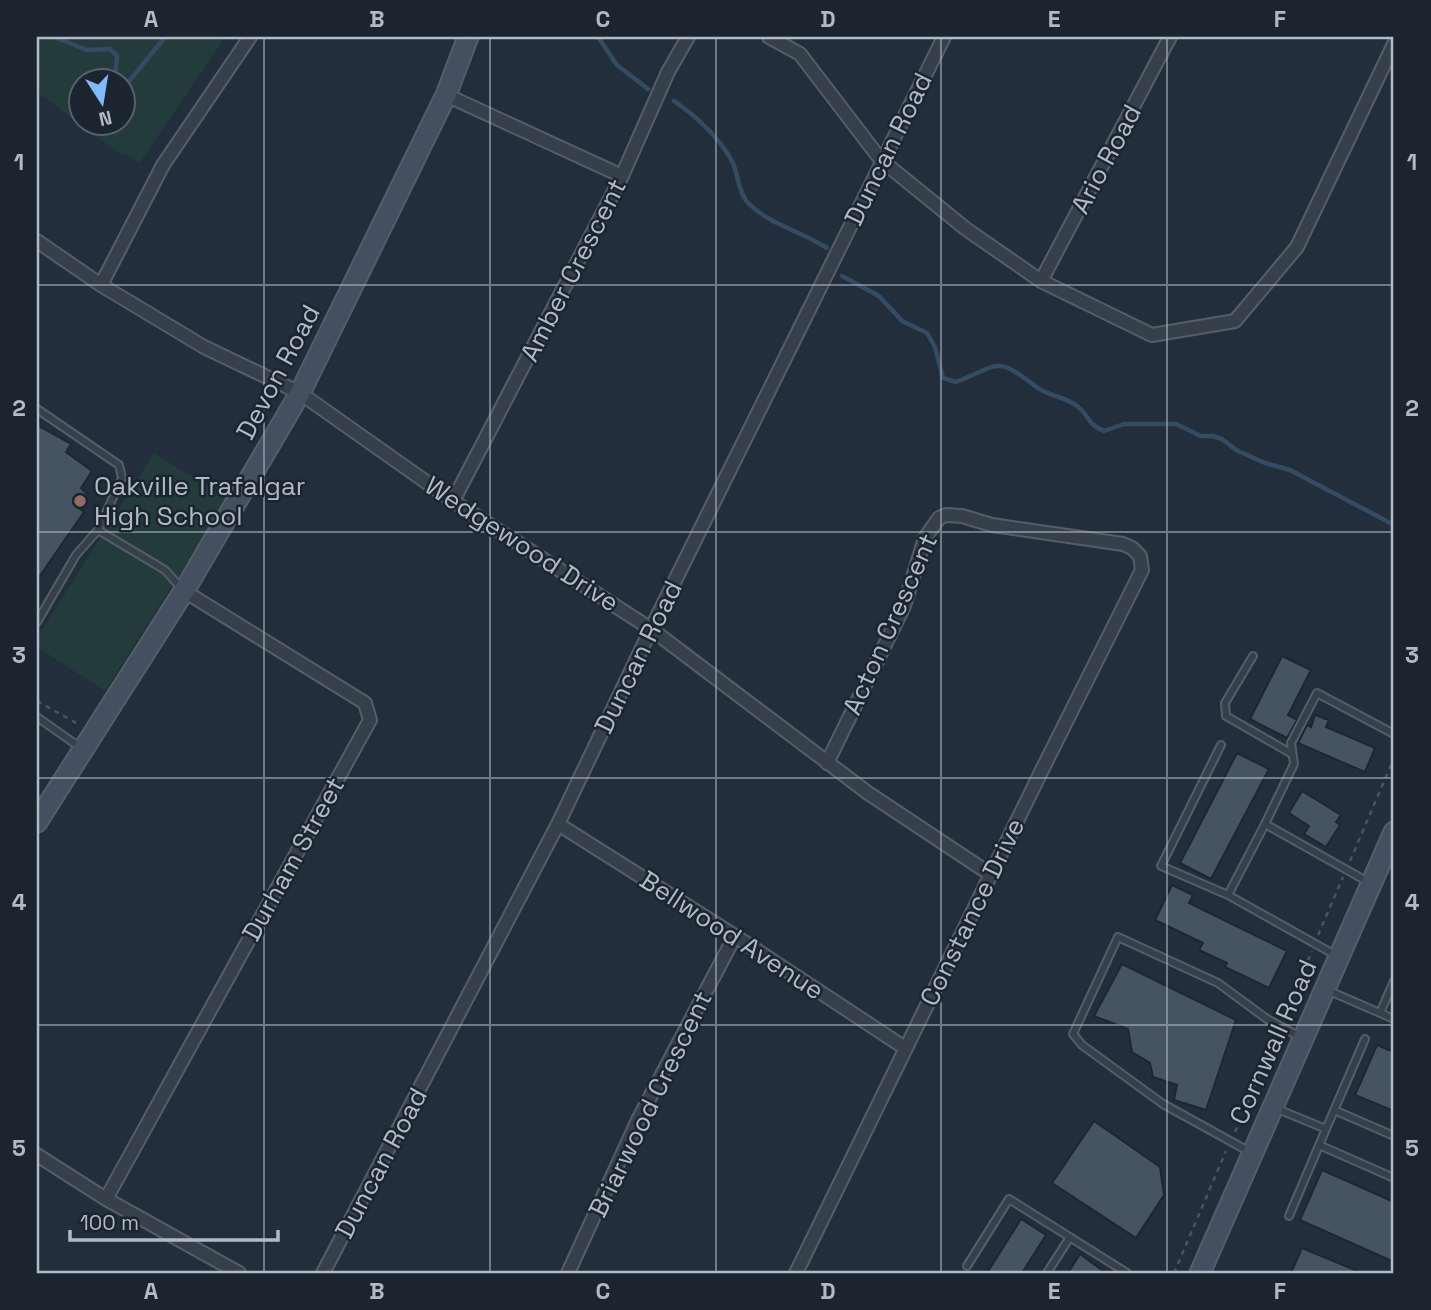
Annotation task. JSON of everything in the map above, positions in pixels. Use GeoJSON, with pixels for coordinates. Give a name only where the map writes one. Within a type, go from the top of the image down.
{"type":"FeatureCollection","features":[{"type":"Feature","properties":{"kind":"street"},"geometry":{"type":"LineString","coordinates":[[101,285],[163,165],[250,37]]}},
{"type":"Feature","properties":{"kind":"street","name":"Devon Road"},"geometry":{"type":"LineString","coordinates":[[37,822],[184,591],[300,393],[446,95],[468,37]]}},
{"type":"Feature","properties":{"kind":"street","name":"Amber Crescent"},"geometry":{"type":"LineString","coordinates":[[453,500],[622,176],[668,72],[688,37]]}},
{"type":"Feature","properties":{"kind":"street"},"geometry":{"type":"LineString","coordinates":[[769,37],[800,54],[881,160],[966,229],[1041,281],[1152,335],[1235,321],[1297,247],[1394,44]]}},
{"type":"Feature","properties":{"kind":"street","name":"Duncan Road"},"geometry":{"type":"LineString","coordinates":[[323,1273],[558,824],[881,160],[944,37]]}},
{"type":"Feature","properties":{"kind":"street","name":"Ario Road"},"geometry":{"type":"LineString","coordinates":[[1041,281],[1170,37]]}},
{"type":"Feature","properties":{"kind":"street"},"geometry":{"type":"LineString","coordinates":[[446,95],[622,176]]}},
{"type":"Feature","properties":{"kind":"street","name":"Wedgewood Drive"},"geometry":{"type":"LineString","coordinates":[[37,241],[101,285],[204,347],[300,393],[453,500],[651,629],[868,793],[990,874]]}},
{"type":"Feature","properties":{"kind":"street","name":"Acton Crescent"},"geometry":{"type":"LineString","coordinates":[[827,763],[904,606],[925,538],[939,518],[946,515],[962,516],[992,524],[1123,544],[1136,552]]}},
{"type":"Feature","properties":{"kind":"street","name":"Constance Drive"},"geometry":{"type":"LineString","coordinates":[[796,1273],[990,874],[1142,570],[1140,556],[1136,552]]}},
{"type":"Feature","properties":{"kind":"street","name":"Durham Street"},"geometry":{"type":"LineString","coordinates":[[106,1199],[370,720],[365,703],[184,591]]}},
{"type":"Feature","properties":{"kind":"street","name":"Bellwood Avenue"},"geometry":{"type":"LineString","coordinates":[[558,824],[905,1048]]}},
{"type":"Feature","properties":{"kind":"street","name":"Cornwall Road"},"geometry":{"type":"LineString","coordinates":[[1200,1273],[1394,832]]}},
{"type":"Feature","properties":{"kind":"street","name":"Briarwood Crescent"},"geometry":{"type":"LineString","coordinates":[[568,1273],[638,1120],[735,936]]}},
{"type":"Feature","properties":{"kind":"street"},"geometry":{"type":"LineString","coordinates":[[37,1155],[106,1199],[239,1273]]}},
{"type":"Feature","properties":{"kind":"lane"},"geometry":{"type":"LineString","coordinates":[[37,409],[119,465],[122,478],[98,530],[76,555],[37,622]]}},
{"type":"Feature","properties":{"kind":"lane"},"geometry":{"type":"LineString","coordinates":[[98,530],[165,570],[184,591]]}},
{"type":"Feature","properties":{"kind":"lane"},"geometry":{"type":"LineString","coordinates":[[1253,656],[1225,704],[1226,716],[1292,754]]}},
{"type":"Feature","properties":{"kind":"lane"},"geometry":{"type":"LineString","coordinates":[[1228,895],[1294,764],[1291,743],[1317,693],[1394,734]]}},
{"type":"Feature","properties":{"kind":"lane"},"geometry":{"type":"LineString","coordinates":[[37,717],[88,741]]}},
{"type":"Feature","properties":{"kind":"lane"},"geometry":{"type":"LineString","coordinates":[[1221,745],[1161,866],[1228,895],[1339,957]]}},
{"type":"Feature","properties":{"kind":"lane"},"geometry":{"type":"LineString","coordinates":[[1265,824],[1371,884]]}},
{"type":"Feature","properties":{"kind":"lane"},"geometry":{"type":"LineString","coordinates":[[1253,1154],[1163,1104],[1082,1045],[1073,1034],[1118,937],[1218,983],[1267,1018],[1303,1039]]}},
{"type":"Feature","properties":{"kind":"lane"},"geometry":{"type":"LineString","coordinates":[[1380,1013],[1394,981]]}},
{"type":"Feature","properties":{"kind":"lane"},"geometry":{"type":"LineString","coordinates":[[1325,989],[1394,1019]]}},
{"type":"Feature","properties":{"kind":"lane"},"geometry":{"type":"LineString","coordinates":[[1289,1216],[1365,1039]]}},
{"type":"Feature","properties":{"kind":"lane"},"geometry":{"type":"LineString","coordinates":[[1273,1107],[1326,1129]]}},
{"type":"Feature","properties":{"kind":"lane"},"geometry":{"type":"LineString","coordinates":[[1334,1110],[1394,1136]]}},
{"type":"Feature","properties":{"kind":"lane"},"geometry":{"type":"LineString","coordinates":[[1319,1145],[1394,1178]]}},
{"type":"Feature","properties":{"kind":"lane"},"geometry":{"type":"LineString","coordinates":[[967,1266],[1009,1199],[1127,1273]]}},
{"type":"Feature","properties":{"kind":"lane"},"geometry":{"type":"LineString","coordinates":[[1047,1273],[1070,1237]]}},
{"type":"Feature","properties":{"kind":"path"},"geometry":{"type":"LineString","coordinates":[[37,701],[88,741]]}},
{"type":"Feature","properties":{"kind":"green space"},"geometry":{"type":"Polygon","coordinates":[[[37,37],[225,37],[139,164],[96,136],[136,136],[136,66],[66,66],[66,114],[37,92],[37,37]]]}},
{"type":"Feature","properties":{"kind":"green space"},"geometry":{"type":"Polygon","coordinates":[[[154,453],[227,499],[105,691],[37,647],[37,638],[154,453]]]}},
{"type":"Feature","properties":{"kind":"building"},"geometry":{"type":"Polygon","coordinates":[[[37,425],[71,444],[66,452],[92,471],[81,488],[87,494],[76,506],[84,512],[37,580],[37,425]]]}},
{"type":"Feature","properties":{"kind":"building"},"geometry":{"type":"Polygon","coordinates":[[[1282,656],[1311,670],[1288,715],[1297,720],[1287,738],[1250,719],[1282,656]]]}},
{"type":"Feature","properties":{"kind":"building"},"geometry":{"type":"Polygon","coordinates":[[[1315,715],[1329,720],[1326,727],[1375,748],[1365,772],[1298,743],[1307,725],[1311,727],[1315,715]]]}},
{"type":"Feature","properties":{"kind":"building"},"geometry":{"type":"Polygon","coordinates":[[[1237,753],[1269,769],[1211,879],[1180,863],[1237,753]]]}},
{"type":"Feature","properties":{"kind":"building"},"geometry":{"type":"Polygon","coordinates":[[[1302,791],[1341,815],[1336,822],[1340,825],[1326,847],[1304,834],[1309,826],[1289,813],[1302,791]]]}},
{"type":"Feature","properties":{"kind":"building"},"geometry":{"type":"Polygon","coordinates":[[[1172,885],[1193,895],[1189,903],[1287,951],[1269,988],[1225,967],[1227,963],[1199,950],[1203,943],[1155,920],[1172,885]]]}},
{"type":"Feature","properties":{"kind":"building"},"geometry":{"type":"Polygon","coordinates":[[[1122,964],[1236,1020],[1206,1110],[1174,1100],[1177,1085],[1153,1077],[1150,1063],[1132,1052],[1128,1029],[1094,1016],[1122,964]]]}},
{"type":"Feature","properties":{"kind":"building"},"geometry":{"type":"Polygon","coordinates":[[[1377,1045],[1394,1052],[1394,1111],[1355,1095],[1377,1045]]]}},
{"type":"Feature","properties":{"kind":"building"},"geometry":{"type":"Polygon","coordinates":[[[1094,1121],[1160,1167],[1164,1195],[1136,1238],[1052,1183],[1094,1121]]]}},
{"type":"Feature","properties":{"kind":"building"},"geometry":{"type":"Polygon","coordinates":[[[1322,1170],[1394,1202],[1394,1262],[1300,1220],[1322,1170]]]}},
{"type":"Feature","properties":{"kind":"building"},"geometry":{"type":"Polygon","coordinates":[[[1021,1219],[1046,1235],[1022,1273],[987,1273],[1021,1219]]]}},
{"type":"Feature","properties":{"kind":"building"},"geometry":{"type":"Polygon","coordinates":[[[1302,1248],[1362,1273],[1291,1273],[1302,1248]]]}},
{"type":"Feature","properties":{"kind":"building"},"geometry":{"type":"Polygon","coordinates":[[[1080,1254],[1106,1273],[1068,1273],[1080,1254]]]}},
{"type":"Feature","properties":{"kind":"waterway"},"geometry":{"type":"LineString","coordinates":[[54,37],[87,50],[110,49],[117,56],[116,66]]}},
{"type":"Feature","properties":{"kind":"waterway"},"geometry":{"type":"LineString","coordinates":[[136,73],[165,37]]}},
{"type":"Feature","properties":{"kind":"waterway"},"geometry":{"type":"LineString","coordinates":[[598,37],[617,65],[648,89]]}},
{"type":"Feature","properties":{"kind":"waterway"},"geometry":{"type":"LineString","coordinates":[[674,101],[699,121],[722,145],[733,163],[748,203],[766,217],[827,248]]}},
{"type":"Feature","properties":{"kind":"waterway"},"geometry":{"type":"LineString","coordinates":[[842,276],[879,296],[902,321],[927,333],[935,347],[943,378],[956,382],[991,367],[1006,367],[1042,391],[1073,403],[1094,425],[1104,431],[1124,424],[1176,424],[1201,436],[1222,439],[1236,450],[1265,463],[1290,470],[1394,525]]}},
{"type":"Feature","properties":{"kind":"place","name":"Oakville Trafalgar High School"},"geometry":{"type":"Point","coordinates":[80,501]}}]}
